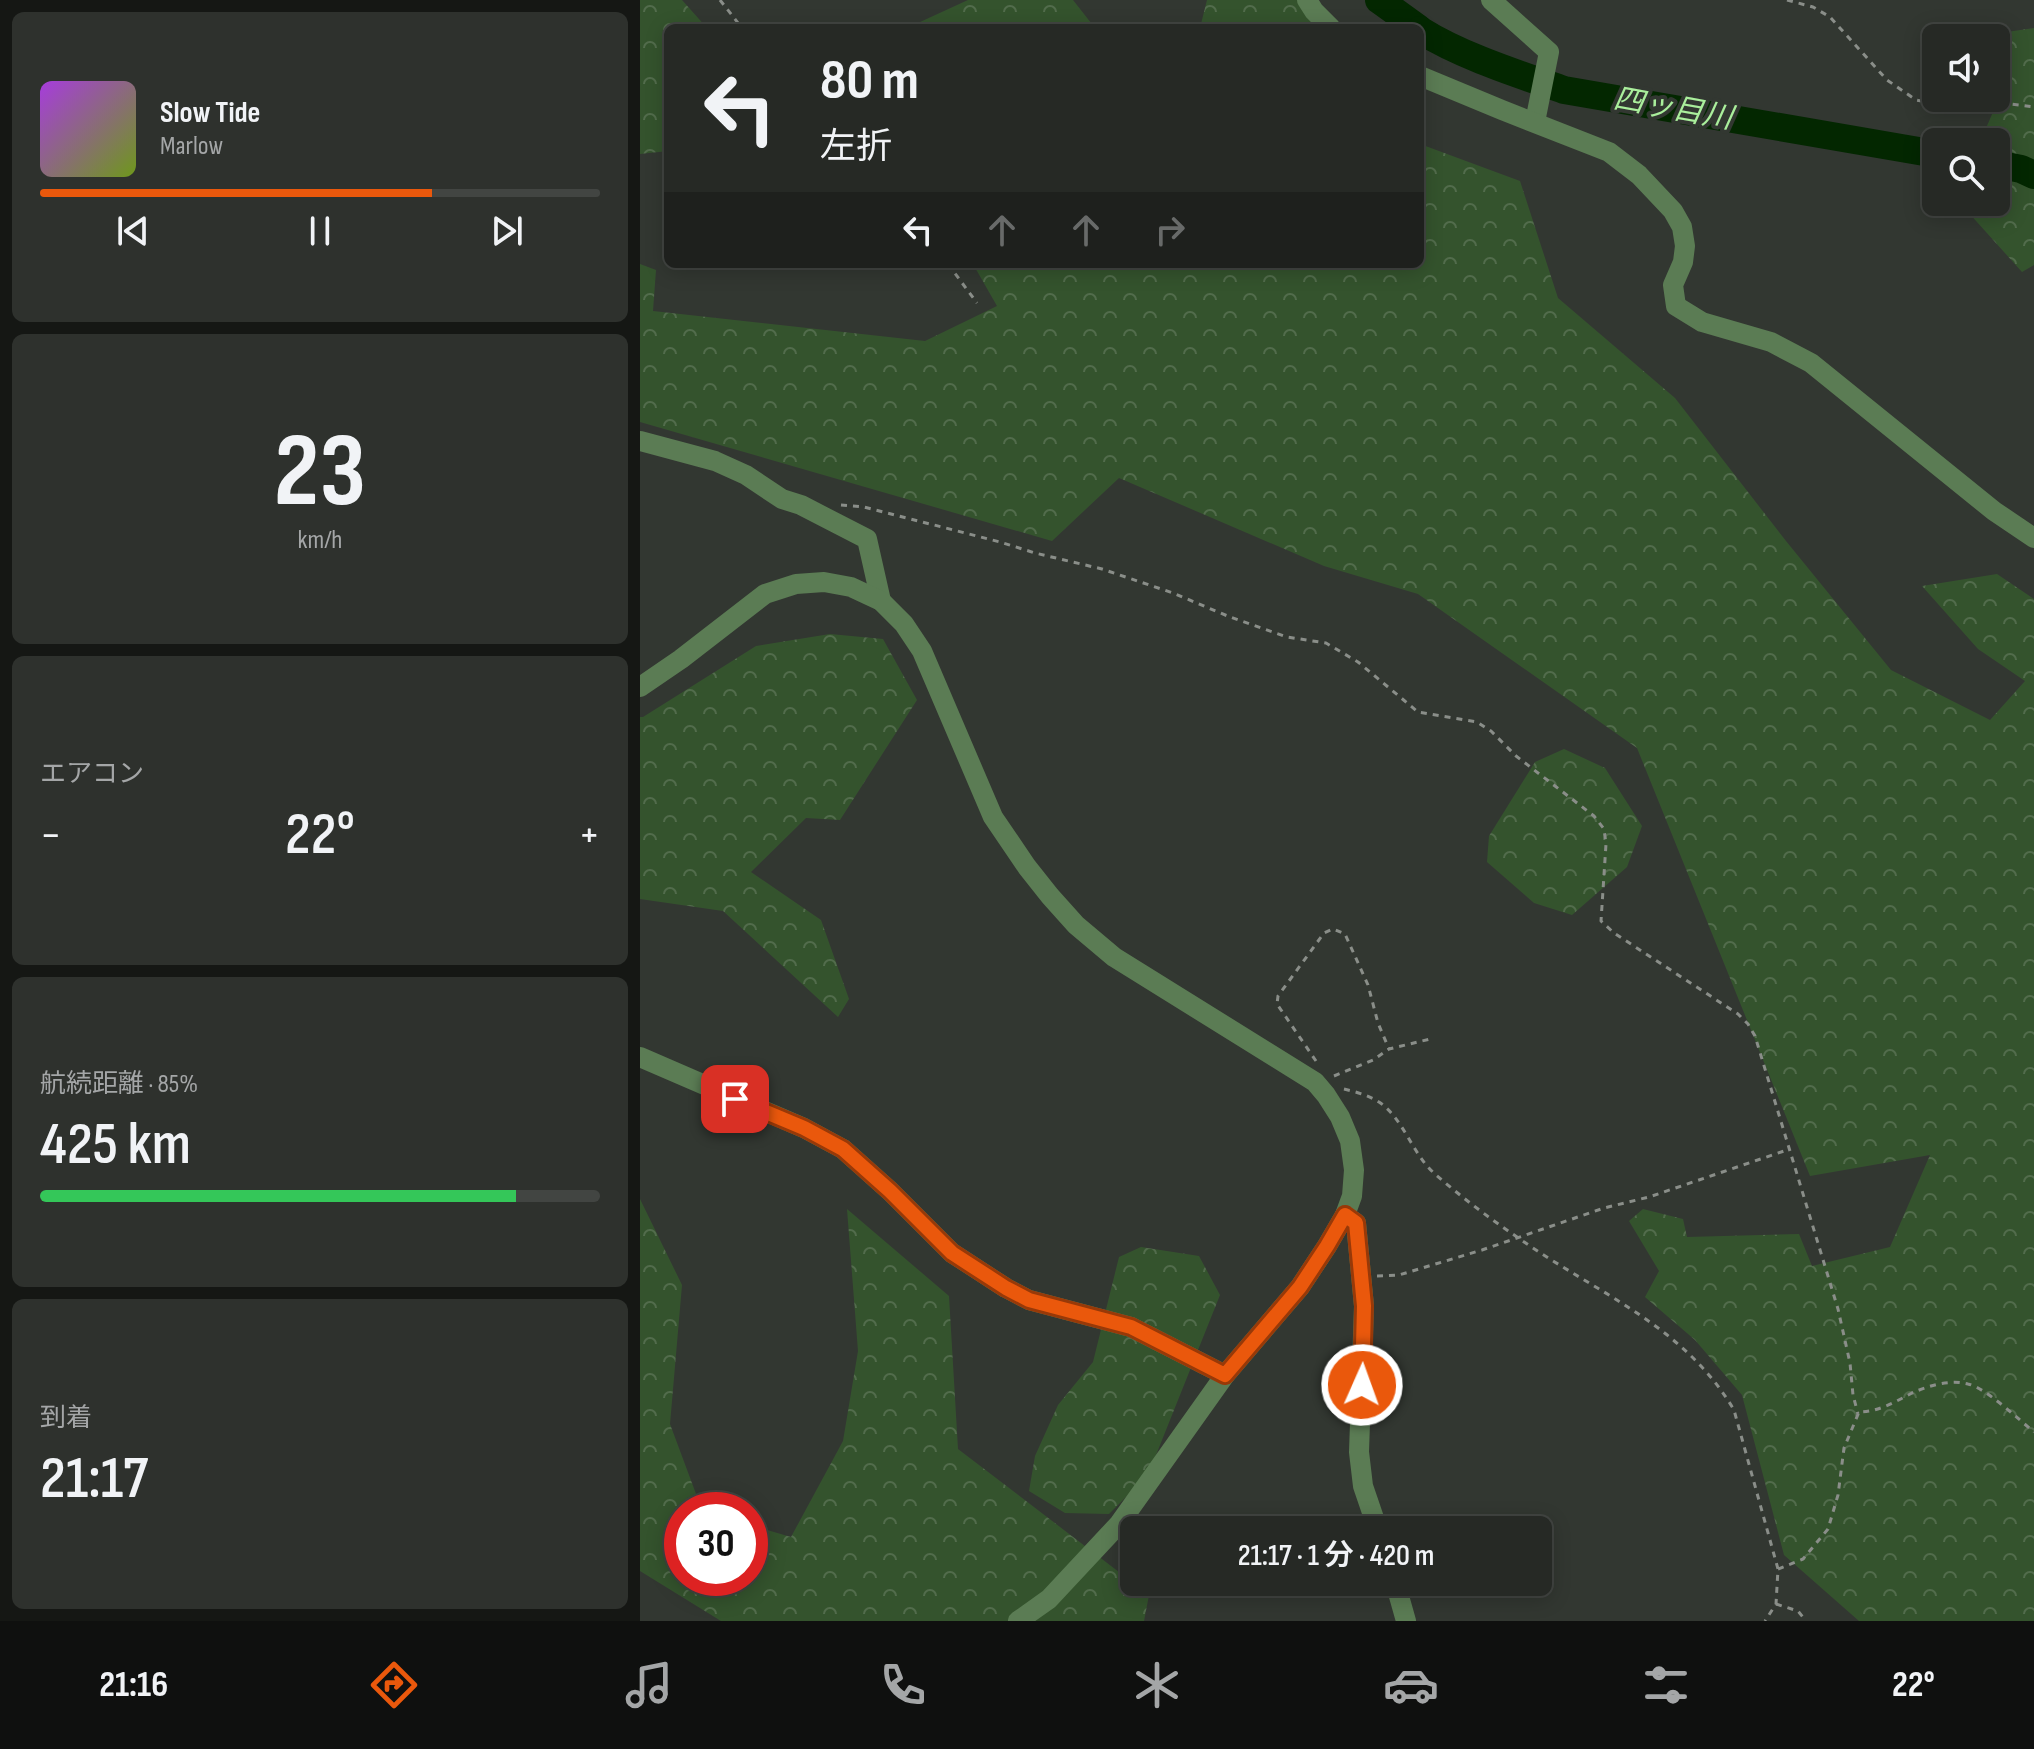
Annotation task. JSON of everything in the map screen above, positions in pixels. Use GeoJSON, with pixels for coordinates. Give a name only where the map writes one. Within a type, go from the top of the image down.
{"type":"FeatureCollection","features":[{"type":"Feature","properties":{"kind":"street"},"geometry":{"type":"LineString","coordinates":[[1307,0],[1327,24]]}},
{"type":"Feature","properties":{"kind":"street"},"geometry":{"type":"LineString","coordinates":[[1491,0],[1549,52],[1537,113]]}},
{"type":"Feature","properties":{"kind":"street"},"geometry":{"type":"LineString","coordinates":[[1424,78],[1502,110],[1537,113],[1609,152],[1639,175],[1673,211],[1682,227],[1685,246],[1683,262],[1673,285],[1676,306],[1702,322],[1771,342],[1811,363],[1994,511],[2034,538]]}},
{"type":"Feature","properties":{"kind":"street"},"geometry":{"type":"LineString","coordinates":[[640,441],[715,461],[746,475],[782,499],[801,505],[867,539],[881,601]]}},
{"type":"Feature","properties":{"kind":"street"},"geometry":{"type":"LineString","coordinates":[[640,687],[765,594],[796,584],[824,582],[851,587],[881,601],[904,624],[922,651],[993,817],[1050,896],[1076,925],[1114,957],[1322,1082],[1350,1141],[1354,1170],[1352,1196],[1345,1215],[1300,1287],[1225,1375],[1119,1524],[1049,1599],[1018,1621]]}},
{"type":"Feature","properties":{"kind":"street"},"geometry":{"type":"LineString","coordinates":[[640,1057],[804,1128],[843,1149],[952,1253],[1006,1288],[1029,1300],[1131,1327],[1225,1375]]}},
{"type":"Feature","properties":{"kind":"street"},"geometry":{"type":"LineString","coordinates":[[1345,1215],[1356,1223],[1362,1277],[1364,1306],[1359,1452],[1363,1486],[1373,1516]]}},
{"type":"Feature","properties":{"kind":"street"},"geometry":{"type":"LineString","coordinates":[[1399,1596],[1406,1621]]}},
{"type":"Feature","properties":{"kind":"path"},"geometry":{"type":"LineString","coordinates":[[720,0],[739,24]]}},
{"type":"Feature","properties":{"kind":"path"},"geometry":{"type":"LineString","coordinates":[[1787,0],[1813,7],[1830,17],[1887,80],[1916,100],[1942,105],[2010,104],[2034,107]]}},
{"type":"Feature","properties":{"kind":"path"},"geometry":{"type":"LineString","coordinates":[[951,268],[977,303]]}},
{"type":"Feature","properties":{"kind":"path"},"geometry":{"type":"LineString","coordinates":[[831,505],[864,507],[1102,569],[1287,637],[1326,643],[1358,662],[1418,712],[1477,722],[1491,731],[1516,756],[1594,816],[1604,829],[1606,844],[1601,921],[1614,933],[1738,1014],[1755,1036],[1838,1309],[1858,1414],[1844,1448],[1838,1495],[1828,1529],[1803,1559],[1778,1569]]}},
{"type":"Feature","properties":{"kind":"path"},"geometry":{"type":"LineString","coordinates":[[1389,1049],[1368,985],[1345,934],[1333,929],[1324,933],[1278,996],[1277,1004],[1322,1082],[1380,1103],[1396,1119],[1417,1154],[1433,1172],[1517,1237],[1661,1328],[1690,1353],[1723,1392],[1734,1410],[1778,1569],[1776,1604],[1765,1621]]}},
{"type":"Feature","properties":{"kind":"path"},"geometry":{"type":"LineString","coordinates":[[1322,1082],[1373,1060],[1389,1049],[1430,1039]]}},
{"type":"Feature","properties":{"kind":"path"},"geometry":{"type":"LineString","coordinates":[[1362,1277],[1399,1275],[1604,1208],[1649,1197],[1790,1149]]}},
{"type":"Feature","properties":{"kind":"path"},"geometry":{"type":"LineString","coordinates":[[1858,1414],[1873,1412],[1923,1388],[1951,1382],[1970,1384],[2034,1432]]}},
{"type":"Feature","properties":{"kind":"path"},"geometry":{"type":"LineString","coordinates":[[1776,1604],[1798,1611],[1806,1621]]}},
{"type":"Feature","properties":{"kind":"green space"},"geometry":{"type":"Polygon","coordinates":[[[640,0],[682,0],[703,24],[664,24],[664,151],[640,154],[640,0]]]}},
{"type":"Feature","properties":{"kind":"green space"},"geometry":{"type":"Polygon","coordinates":[[[968,0],[1073,0],[1092,24],[916,24],[968,0]]]}},
{"type":"Feature","properties":{"kind":"green space"},"geometry":{"type":"Polygon","coordinates":[[[1207,0],[1302,0],[1320,24],[1201,24],[1207,0]]]}},
{"type":"Feature","properties":{"kind":"green space"},"geometry":{"type":"Polygon","coordinates":[[[2034,28],[2034,265],[2022,272],[1972,216],[2010,216],[2010,128],[1986,128],[1993,112],[2010,112],[2010,32],[2034,28]]]}},
{"type":"Feature","properties":{"kind":"green space"},"geometry":{"type":"Polygon","coordinates":[[[1424,145],[1520,181],[1558,298],[1675,398],[1891,670],[1990,720],[2025,681],[1978,649],[1922,586],[1997,574],[2034,599],[2034,1621],[1859,1621],[1784,1555],[1742,1395],[1695,1340],[1645,1297],[1659,1271],[1629,1221],[1643,1209],[1683,1219],[1687,1237],[1799,1234],[1812,1266],[1890,1247],[1930,1155],[1810,1176],[1637,748],[1418,594],[1324,566],[1119,478],[1052,541],[640,422],[640,264],[656,270],[653,311],[925,341],[997,306],[975,268],[1424,268],[1424,145]]]}},
{"type":"Feature","properties":{"kind":"green space"},"geometry":{"type":"Polygon","coordinates":[[[830,634],[883,639],[917,700],[840,820],[806,818],[751,872],[821,920],[849,999],[838,1017],[723,911],[640,899],[640,717],[756,646],[830,634]]]}},
{"type":"Feature","properties":{"kind":"green space"},"geometry":{"type":"Polygon","coordinates":[[[1564,749],[1605,768],[1642,826],[1627,867],[1572,915],[1534,903],[1487,862],[1489,836],[1535,762],[1564,749]]]}},
{"type":"Feature","properties":{"kind":"green space"},"geometry":{"type":"Polygon","coordinates":[[[640,1199],[682,1285],[670,1424],[695,1492],[664,1492],[664,1586],[640,1571],[640,1199]]]}},
{"type":"Feature","properties":{"kind":"green space"},"geometry":{"type":"Polygon","coordinates":[[[847,1209],[949,1296],[958,1449],[1120,1573],[1120,1596],[1149,1596],[1144,1621],[721,1621],[680,1596],[768,1596],[768,1530],[791,1537],[843,1441],[858,1351],[847,1209]]]}},
{"type":"Feature","properties":{"kind":"green space"},"geometry":{"type":"Polygon","coordinates":[[[1141,1247],[1199,1256],[1220,1295],[1148,1475],[1109,1514],[1065,1513],[1029,1491],[1035,1456],[1058,1405],[1093,1362],[1119,1257],[1141,1247]]]}},
{"type":"Feature","properties":{"kind":"waterway","name":"四ッ目川"},"geometry":{"type":"LineString","coordinates":[[1379,0],[1412,24]]}},
{"type":"Feature","properties":{"kind":"waterway","name":"四ッ目川"},"geometry":{"type":"LineString","coordinates":[[1424,32],[1471,56],[1564,90],[1922,152]]}},
{"type":"Feature","properties":{"kind":"waterway","name":"四ッ目川"},"geometry":{"type":"LineString","coordinates":[[2010,167],[2034,175]]}},
{"type":"Feature","properties":{"kind":"route"},"geometry":{"type":"LineString","coordinates":[[735,1099],[804,1128],[843,1149],[952,1253],[1006,1288],[1029,1300],[1131,1327],[1225,1375],[1300,1287],[1345,1215],[1356,1223],[1359,1250],[1364,1306],[1362,1385]]}}]}
